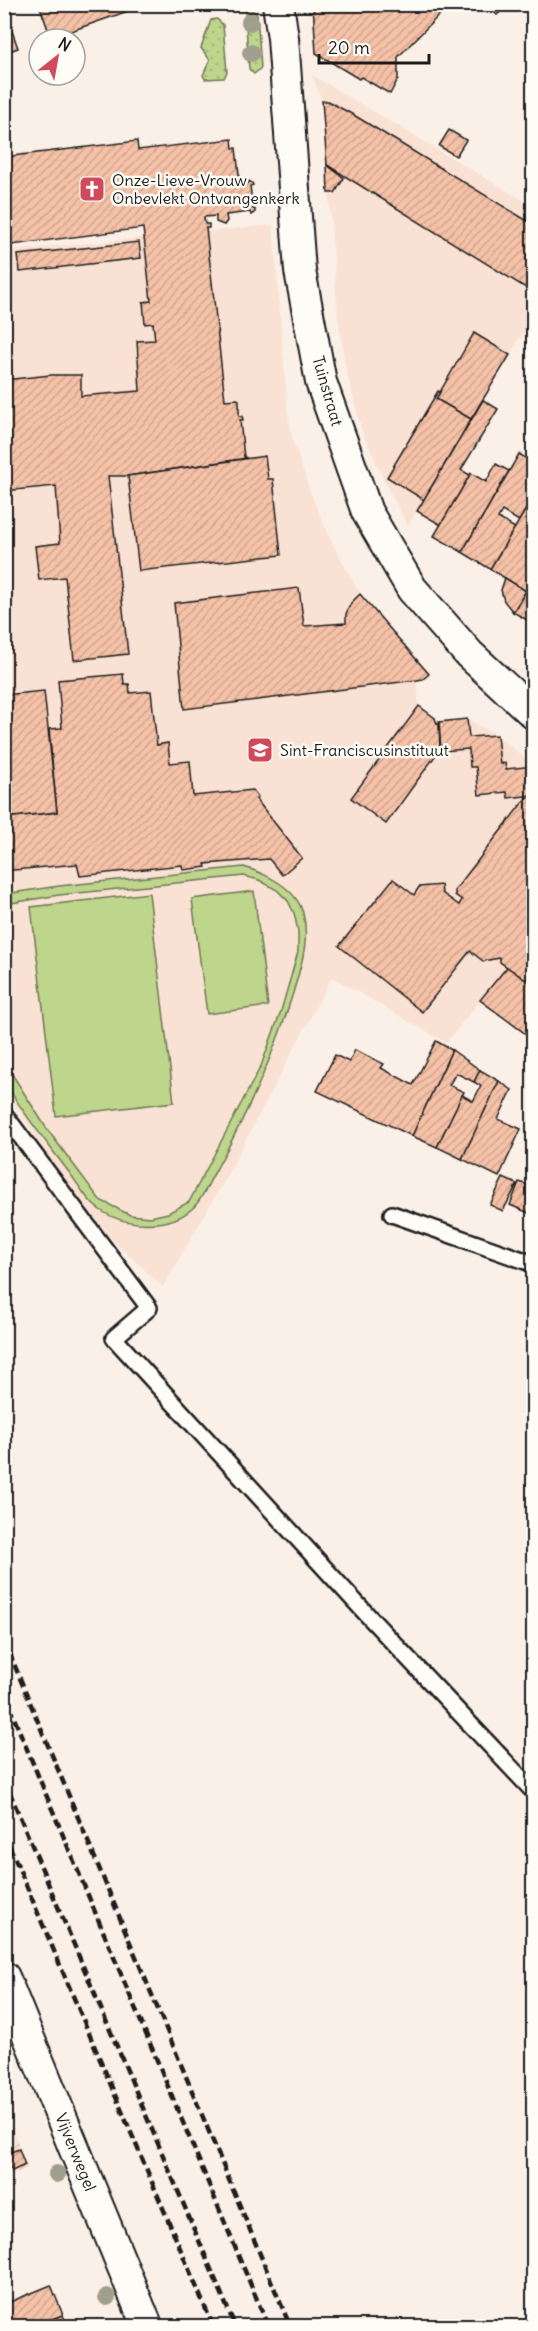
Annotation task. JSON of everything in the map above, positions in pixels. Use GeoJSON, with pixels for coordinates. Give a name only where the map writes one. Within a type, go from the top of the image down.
{"type":"FeatureCollection","features":[{"type":"Feature","properties":{"kind":"street","name":"Tuinstraat"},"geometry":{"type":"LineString","coordinates":[[278,4],[283,38],[300,271],[321,381],[367,512],[412,589],[469,654],[534,714]]}},
{"type":"Feature","properties":{"kind":"street","name":"Vijverwegel"},"geometry":{"type":"LineString","coordinates":[[4,1977],[147,2326]]}},
{"type":"Feature","properties":{"kind":"lane"},"geometry":{"type":"LineString","coordinates":[[4,1114],[149,1308],[114,1338],[364,1612],[534,1792]]}},
{"type":"Feature","properties":{"kind":"lane"},"geometry":{"type":"LineString","coordinates":[[392,1214],[534,1263]]}},
{"type":"Feature","properties":{"kind":"shaded area"},"geometry":{"type":"Polygon","coordinates":[[[312,75],[533,206],[533,316],[408,526],[362,432],[346,370],[338,318],[322,101],[312,75]]]}},
{"type":"Feature","properties":{"kind":"shaded area","name":"Sint-Franciscusinstituut"},"geometry":{"type":"Polygon","coordinates":[[[273,225],[288,413],[293,441],[312,497],[333,544],[360,594],[429,674],[417,680],[419,706],[439,721],[467,719],[497,735],[533,765],[533,986],[507,967],[446,1043],[332,977],[223,1183],[163,1287],[112,1240],[61,1178],[5,1089],[5,251],[273,225]]]}},
{"type":"Feature","properties":{"kind":"shaded area"},"geometry":{"type":"Polygon","coordinates":[[[4,2108],[28,2168],[5,2177],[4,2177],[4,2108]]]}},
{"type":"Feature","properties":{"kind":"green space"},"geometry":{"type":"Polygon","coordinates":[[[250,9],[257,14],[261,68],[254,74],[249,69],[245,12],[250,9]]]}},
{"type":"Feature","properties":{"kind":"green space"},"geometry":{"type":"Polygon","coordinates":[[[217,19],[223,25],[227,72],[224,78],[205,79],[203,75],[210,60],[201,48],[211,20],[217,19]]]}},
{"type":"Feature","properties":{"kind":"green space"},"geometry":{"type":"Polygon","coordinates":[[[244,867],[280,883],[294,896],[303,913],[306,934],[304,953],[286,1016],[250,1104],[194,1207],[184,1215],[159,1223],[145,1224],[118,1219],[106,1214],[92,1203],[32,1123],[7,1085],[4,1076],[5,1063],[47,1129],[100,1200],[130,1215],[150,1217],[168,1213],[189,1202],[261,1066],[281,1011],[298,952],[298,931],[294,913],[288,901],[277,890],[259,880],[244,876],[59,895],[5,904],[5,894],[59,886],[244,867]]]}},
{"type":"Feature","properties":{"kind":"green space"},"geometry":{"type":"Polygon","coordinates":[[[254,891],[268,1006],[207,1014],[192,899],[254,891]]]}},
{"type":"Feature","properties":{"kind":"green space"},"geometry":{"type":"Polygon","coordinates":[[[149,893],[174,1102],[56,1116],[31,907],[149,893]]]}},
{"type":"Feature","properties":{"kind":"building"},"geometry":{"type":"Polygon","coordinates":[[[39,4],[148,4],[82,27],[47,27],[39,4]]]}},
{"type":"Feature","properties":{"kind":"building"},"geometry":{"type":"Polygon","coordinates":[[[313,4],[449,5],[398,57],[398,79],[390,94],[361,77],[359,79],[316,53],[313,4]]]}},
{"type":"Feature","properties":{"kind":"building"},"geometry":{"type":"Polygon","coordinates":[[[485,4],[522,4],[515,12],[508,5],[497,15],[485,4]]]}},
{"type":"Feature","properties":{"kind":"building"},"geometry":{"type":"Polygon","coordinates":[[[523,4],[534,4],[534,13],[523,4]]]}},
{"type":"Feature","properties":{"kind":"building"},"geometry":{"type":"Polygon","coordinates":[[[4,8],[18,48],[4,53],[4,8]]]}},
{"type":"Feature","properties":{"kind":"building"},"geometry":{"type":"Polygon","coordinates":[[[322,101],[328,101],[357,117],[534,225],[534,293],[327,165],[322,101]]]}},
{"type":"Feature","properties":{"kind":"building"},"geometry":{"type":"Polygon","coordinates":[[[449,130],[466,140],[456,156],[439,146],[449,130]]]}},
{"type":"Feature","properties":{"kind":"building"},"geometry":{"type":"Polygon","coordinates":[[[232,139],[233,148],[236,148],[240,184],[248,183],[247,180],[253,185],[250,186],[255,212],[251,215],[250,212],[226,215],[227,221],[224,225],[216,222],[216,216],[204,217],[205,224],[209,224],[209,228],[206,228],[225,400],[239,400],[239,416],[242,416],[243,420],[240,420],[244,457],[247,458],[128,476],[108,476],[128,654],[74,660],[65,577],[39,580],[35,546],[60,543],[56,486],[4,491],[4,380],[51,375],[81,375],[81,396],[140,391],[137,341],[155,340],[153,323],[145,324],[143,302],[151,301],[143,228],[4,246],[4,157],[137,141],[138,150],[232,139]]]}},
{"type":"Feature","properties":{"kind":"building"},"geometry":{"type":"Polygon","coordinates":[[[327,165],[344,178],[335,193],[328,193],[327,165]]]}},
{"type":"Feature","properties":{"kind":"building"},"geometry":{"type":"Polygon","coordinates":[[[139,242],[141,258],[20,272],[18,255],[139,242]]]}},
{"type":"Feature","properties":{"kind":"building"},"geometry":{"type":"Polygon","coordinates":[[[474,333],[510,355],[471,419],[436,399],[474,333]]]}},
{"type":"Feature","properties":{"kind":"building"},"geometry":{"type":"Polygon","coordinates":[[[438,391],[440,392],[436,399],[471,419],[424,500],[387,477],[438,391]]]}},
{"type":"Feature","properties":{"kind":"building"},"geometry":{"type":"Polygon","coordinates":[[[483,400],[498,409],[461,470],[470,475],[441,525],[417,511],[483,400]]]}},
{"type":"Feature","properties":{"kind":"building"},"geometry":{"type":"Polygon","coordinates":[[[519,454],[534,463],[534,496],[519,521],[502,511],[498,518],[515,528],[490,569],[462,552],[519,454]]]}},
{"type":"Feature","properties":{"kind":"building"},"geometry":{"type":"Polygon","coordinates":[[[265,456],[268,479],[273,479],[281,555],[139,571],[128,476],[265,456]]]}},
{"type":"Feature","properties":{"kind":"building"},"geometry":{"type":"Polygon","coordinates":[[[496,464],[509,471],[462,552],[434,536],[471,473],[486,482],[496,464]]]}},
{"type":"Feature","properties":{"kind":"building"},"geometry":{"type":"Polygon","coordinates":[[[534,496],[534,528],[531,533],[534,534],[534,579],[526,591],[490,569],[534,496]]]}},
{"type":"Feature","properties":{"kind":"building"},"geometry":{"type":"Polygon","coordinates":[[[505,578],[526,591],[513,612],[504,601],[501,590],[505,578]]]}},
{"type":"Feature","properties":{"kind":"building"},"geometry":{"type":"Polygon","coordinates":[[[534,579],[534,624],[513,612],[534,579]]]}},
{"type":"Feature","properties":{"kind":"building"},"geometry":{"type":"Polygon","coordinates":[[[299,588],[304,626],[346,623],[346,614],[351,603],[360,594],[429,674],[417,680],[184,709],[174,603],[299,588]]]}},
{"type":"Feature","properties":{"kind":"building"},"geometry":{"type":"Polygon","coordinates":[[[123,674],[124,684],[129,684],[130,693],[151,691],[157,745],[168,743],[170,763],[190,761],[193,796],[253,790],[258,797],[256,799],[302,858],[282,875],[269,859],[205,864],[206,867],[183,870],[182,865],[80,876],[77,864],[4,871],[4,818],[57,812],[49,729],[62,728],[58,680],[123,674]]]}},
{"type":"Feature","properties":{"kind":"building"},"geometry":{"type":"Polygon","coordinates":[[[44,691],[57,812],[4,818],[4,695],[44,691]]]}},
{"type":"Feature","properties":{"kind":"building"},"geometry":{"type":"Polygon","coordinates":[[[419,706],[439,724],[440,749],[386,824],[351,798],[419,706]]]}},
{"type":"Feature","properties":{"kind":"building"},"geometry":{"type":"Polygon","coordinates":[[[467,719],[469,737],[497,735],[500,764],[505,763],[506,769],[534,766],[534,795],[508,798],[507,792],[479,795],[476,767],[470,767],[469,749],[441,751],[439,722],[467,719]]]}},
{"type":"Feature","properties":{"kind":"building"},"geometry":{"type":"Polygon","coordinates":[[[534,797],[534,986],[500,962],[500,958],[483,961],[470,951],[422,1012],[339,946],[393,879],[414,895],[419,887],[441,885],[442,893],[459,905],[462,900],[455,895],[455,890],[526,798],[534,797]]]}},
{"type":"Feature","properties":{"kind":"building"},"geometry":{"type":"Polygon","coordinates":[[[507,967],[534,986],[534,1040],[480,1000],[507,967]]]}},
{"type":"Feature","properties":{"kind":"building"},"geometry":{"type":"Polygon","coordinates":[[[436,1041],[452,1050],[412,1136],[317,1091],[335,1055],[349,1062],[355,1050],[384,1064],[381,1068],[413,1085],[436,1041]]]}},
{"type":"Feature","properties":{"kind":"building"},"geometry":{"type":"Polygon","coordinates":[[[452,1050],[480,1070],[474,1082],[456,1073],[449,1085],[464,1092],[437,1147],[412,1136],[452,1050]]]}},
{"type":"Feature","properties":{"kind":"building"},"geometry":{"type":"Polygon","coordinates":[[[480,1070],[499,1081],[462,1159],[437,1147],[462,1095],[473,1101],[481,1086],[474,1082],[480,1070]]]}},
{"type":"Feature","properties":{"kind":"building"},"geometry":{"type":"Polygon","coordinates":[[[499,1081],[512,1090],[498,1119],[521,1129],[499,1177],[462,1159],[499,1081]]]}},
{"type":"Feature","properties":{"kind":"building"},"geometry":{"type":"Polygon","coordinates":[[[503,1178],[517,1184],[503,1211],[490,1205],[503,1178]]]}},
{"type":"Feature","properties":{"kind":"building"},"geometry":{"type":"Polygon","coordinates":[[[519,1182],[534,1187],[534,1215],[510,1205],[519,1182]]]}},
{"type":"Feature","properties":{"kind":"building"},"geometry":{"type":"Polygon","coordinates":[[[19,2149],[25,2165],[12,2171],[5,2154],[19,2149]]]}},
{"type":"Feature","properties":{"kind":"building"},"geometry":{"type":"Polygon","coordinates":[[[4,2236],[11,2252],[4,2255],[4,2236]]]}},
{"type":"Feature","properties":{"kind":"building"},"geometry":{"type":"Polygon","coordinates":[[[51,2285],[63,2315],[33,2326],[14,2326],[5,2304],[51,2285]]]}},
{"type":"Feature","properties":{"kind":"building"},"geometry":{"type":"Polygon","coordinates":[[[63,2315],[67,2326],[33,2326],[63,2315]]]}},
{"type":"Feature","properties":{"kind":"railway"},"geometry":{"type":"LineString","coordinates":[[4,1640],[290,2326]]}},
{"type":"Feature","properties":{"kind":"railway"},"geometry":{"type":"LineString","coordinates":[[4,1694],[268,2326]]}},
{"type":"Feature","properties":{"kind":"railway"},"geometry":{"type":"LineString","coordinates":[[4,1779],[235,2326]]}},
{"type":"Feature","properties":{"kind":"railway"},"geometry":{"type":"LineString","coordinates":[[4,1833],[213,2326]]}},
{"type":"Feature","properties":{"kind":"place","name":"Onze-Lieve-Vrouw Onbevlekt Ontvangenkerk"},"geometry":{"type":"Point","coordinates":[92,189]}},
{"type":"Feature","properties":{"kind":"place","name":"Sint-Franciscusinstituut"},"geometry":{"type":"Point","coordinates":[260,750]}}]}
